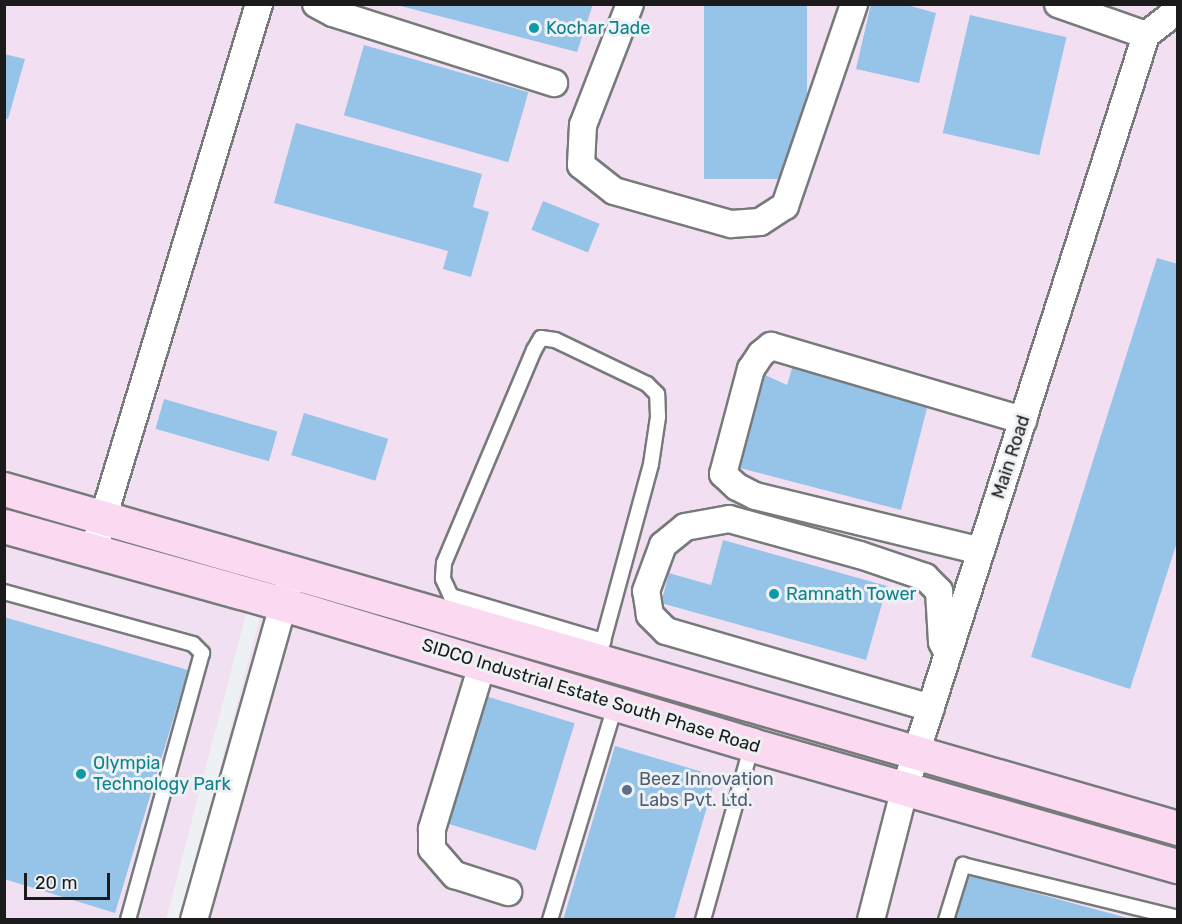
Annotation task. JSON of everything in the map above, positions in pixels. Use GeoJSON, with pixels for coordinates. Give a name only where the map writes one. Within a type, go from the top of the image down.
{"type":"FeatureCollection","features":[{"type":"Feature","properties":{"kind":"main road","name":"SIDCO Industrial Estate South Phase Road"},"geometry":{"type":"LineString","coordinates":[[4,489],[293,572],[600,651],[916,752],[1178,828]]}},
{"type":"Feature","properties":{"kind":"main road","name":"SIDCO Industrial Estate South Phase Road"},"geometry":{"type":"LineString","coordinates":[[4,526],[283,604],[483,662],[752,745],[1178,866]]}},
{"type":"Feature","properties":{"kind":"street"},"geometry":{"type":"LineString","coordinates":[[94,550],[259,4]]}},
{"type":"Feature","properties":{"kind":"street"},"geometry":{"type":"LineString","coordinates":[[316,4],[333,13],[554,83]]}},
{"type":"Feature","properties":{"kind":"street"},"geometry":{"type":"LineString","coordinates":[[630,4],[583,125],[581,165],[614,191],[731,224],[760,222],[785,206],[854,4]]}},
{"type":"Feature","properties":{"kind":"street"},"geometry":{"type":"LineString","coordinates":[[1058,4],[1146,35],[1178,10]]}},
{"type":"Feature","properties":{"kind":"street","name":"Main Road"},"geometry":{"type":"LineString","coordinates":[[871,920],[916,752],[1146,35]]}},
{"type":"Feature","properties":{"kind":"street"},"geometry":{"type":"LineString","coordinates":[[981,551],[755,496],[737,487],[723,474],[751,369],[761,354],[771,346],[1023,420]]}},
{"type":"Feature","properties":{"kind":"street"},"geometry":{"type":"LineString","coordinates":[[931,708],[666,631],[650,615],[646,591],[663,545],[685,527],[729,519],[860,555],[926,577],[939,591],[942,642],[948,655]]}},
{"type":"Feature","properties":{"kind":"street"},"geometry":{"type":"LineString","coordinates":[[194,920],[293,572]]}},
{"type":"Feature","properties":{"kind":"street"},"geometry":{"type":"LineString","coordinates":[[483,662],[432,829],[432,849],[455,875],[508,892]]}},
{"type":"Feature","properties":{"kind":"lane"},"geometry":{"type":"LineString","coordinates":[[541,338],[555,340],[637,379],[647,384],[657,394],[658,417],[651,464],[600,651],[451,596],[443,579],[444,563],[541,338]]}},
{"type":"Feature","properties":{"kind":"lane"},"geometry":{"type":"LineString","coordinates":[[4,592],[193,644],[202,653],[128,920]]}},
{"type":"Feature","properties":{"kind":"lane"},"geometry":{"type":"LineString","coordinates":[[550,920],[616,703]]}},
{"type":"Feature","properties":{"kind":"lane"},"geometry":{"type":"LineString","coordinates":[[703,920],[752,745]]}},
{"type":"Feature","properties":{"kind":"lane"},"geometry":{"type":"LineString","coordinates":[[946,920],[963,865],[1178,918]]}},
{"type":"Feature","properties":{"kind":"shaded area"},"geometry":{"type":"Polygon","coordinates":[[[4,5],[1177,5],[1177,919],[180,919],[268,587],[5,510],[4,5]]]}},
{"type":"Feature","properties":{"kind":"shaded area"},"geometry":{"type":"Polygon","coordinates":[[[4,523],[251,595],[166,919],[5,919],[4,523]]]}},
{"type":"Feature","properties":{"kind":"building","name":"Kochar Jade"},"geometry":{"type":"Polygon","coordinates":[[[393,4],[593,4],[577,52],[393,4]]]}},
{"type":"Feature","properties":{"kind":"building"},"geometry":{"type":"Polygon","coordinates":[[[704,4],[807,4],[807,179],[704,179],[704,4]]]}},
{"type":"Feature","properties":{"kind":"building"},"geometry":{"type":"Polygon","coordinates":[[[871,4],[903,4],[936,13],[919,83],[856,69],[871,4]]]}},
{"type":"Feature","properties":{"kind":"building"},"geometry":{"type":"Polygon","coordinates":[[[970,15],[1066,37],[1039,155],[943,133],[970,15]]]}},
{"type":"Feature","properties":{"kind":"building"},"geometry":{"type":"Polygon","coordinates":[[[364,45],[528,92],[508,162],[344,115],[364,45]]]}},
{"type":"Feature","properties":{"kind":"building"},"geometry":{"type":"Polygon","coordinates":[[[4,54],[25,59],[8,119],[4,118],[4,54]]]}},
{"type":"Feature","properties":{"kind":"building"},"geometry":{"type":"Polygon","coordinates":[[[296,123],[482,174],[473,207],[489,212],[471,277],[443,269],[448,251],[274,203],[296,123]]]}},
{"type":"Feature","properties":{"kind":"building"},"geometry":{"type":"Polygon","coordinates":[[[543,201],[600,224],[588,253],[531,230],[543,201]]]}},
{"type":"Feature","properties":{"kind":"building"},"geometry":{"type":"Polygon","coordinates":[[[1157,258],[1178,264],[1178,539],[1130,689],[1031,657],[1157,258]]]}},
{"type":"Feature","properties":{"kind":"building"},"geometry":{"type":"Polygon","coordinates":[[[793,365],[927,408],[901,510],[736,467],[753,401],[758,402],[765,375],[787,385],[793,365]]]}},
{"type":"Feature","properties":{"kind":"building"},"geometry":{"type":"Polygon","coordinates":[[[164,399],[277,432],[269,461],[155,429],[164,399]]]}},
{"type":"Feature","properties":{"kind":"building"},"geometry":{"type":"Polygon","coordinates":[[[304,413],[388,439],[375,481],[291,455],[304,413]]]}},
{"type":"Feature","properties":{"kind":"building","name":"Ramnath Tower"},"geometry":{"type":"Polygon","coordinates":[[[723,540],[887,586],[866,660],[661,603],[669,573],[711,585],[723,540]]]}},
{"type":"Feature","properties":{"kind":"building","name":"Olympia Technology Park"},"geometry":{"type":"Polygon","coordinates":[[[4,617],[188,670],[115,913],[4,879],[4,617]]]}},
{"type":"Feature","properties":{"kind":"building"},"geometry":{"type":"Polygon","coordinates":[[[479,694],[575,723],[536,850],[440,821],[479,694]]]}},
{"type":"Feature","properties":{"kind":"building"},"geometry":{"type":"Polygon","coordinates":[[[615,746],[716,776],[674,920],[563,920],[615,746]]]}},
{"type":"Feature","properties":{"kind":"building"},"geometry":{"type":"Polygon","coordinates":[[[965,874],[1131,919],[1131,920],[953,920],[965,874]]]}},
{"type":"Feature","properties":{"kind":"place","name":"Kochar Jade"},"geometry":{"type":"Point","coordinates":[534,28]}},
{"type":"Feature","properties":{"kind":"place","name":"Ramnath Tower"},"geometry":{"type":"Point","coordinates":[774,594]}},
{"type":"Feature","properties":{"kind":"place","name":"Olympia Technology Park"},"geometry":{"type":"Point","coordinates":[81,774]}},
{"type":"Feature","properties":{"kind":"place","name":"Beez Innovation Labs Pvt. Ltd."},"geometry":{"type":"Point","coordinates":[627,790]}}]}
